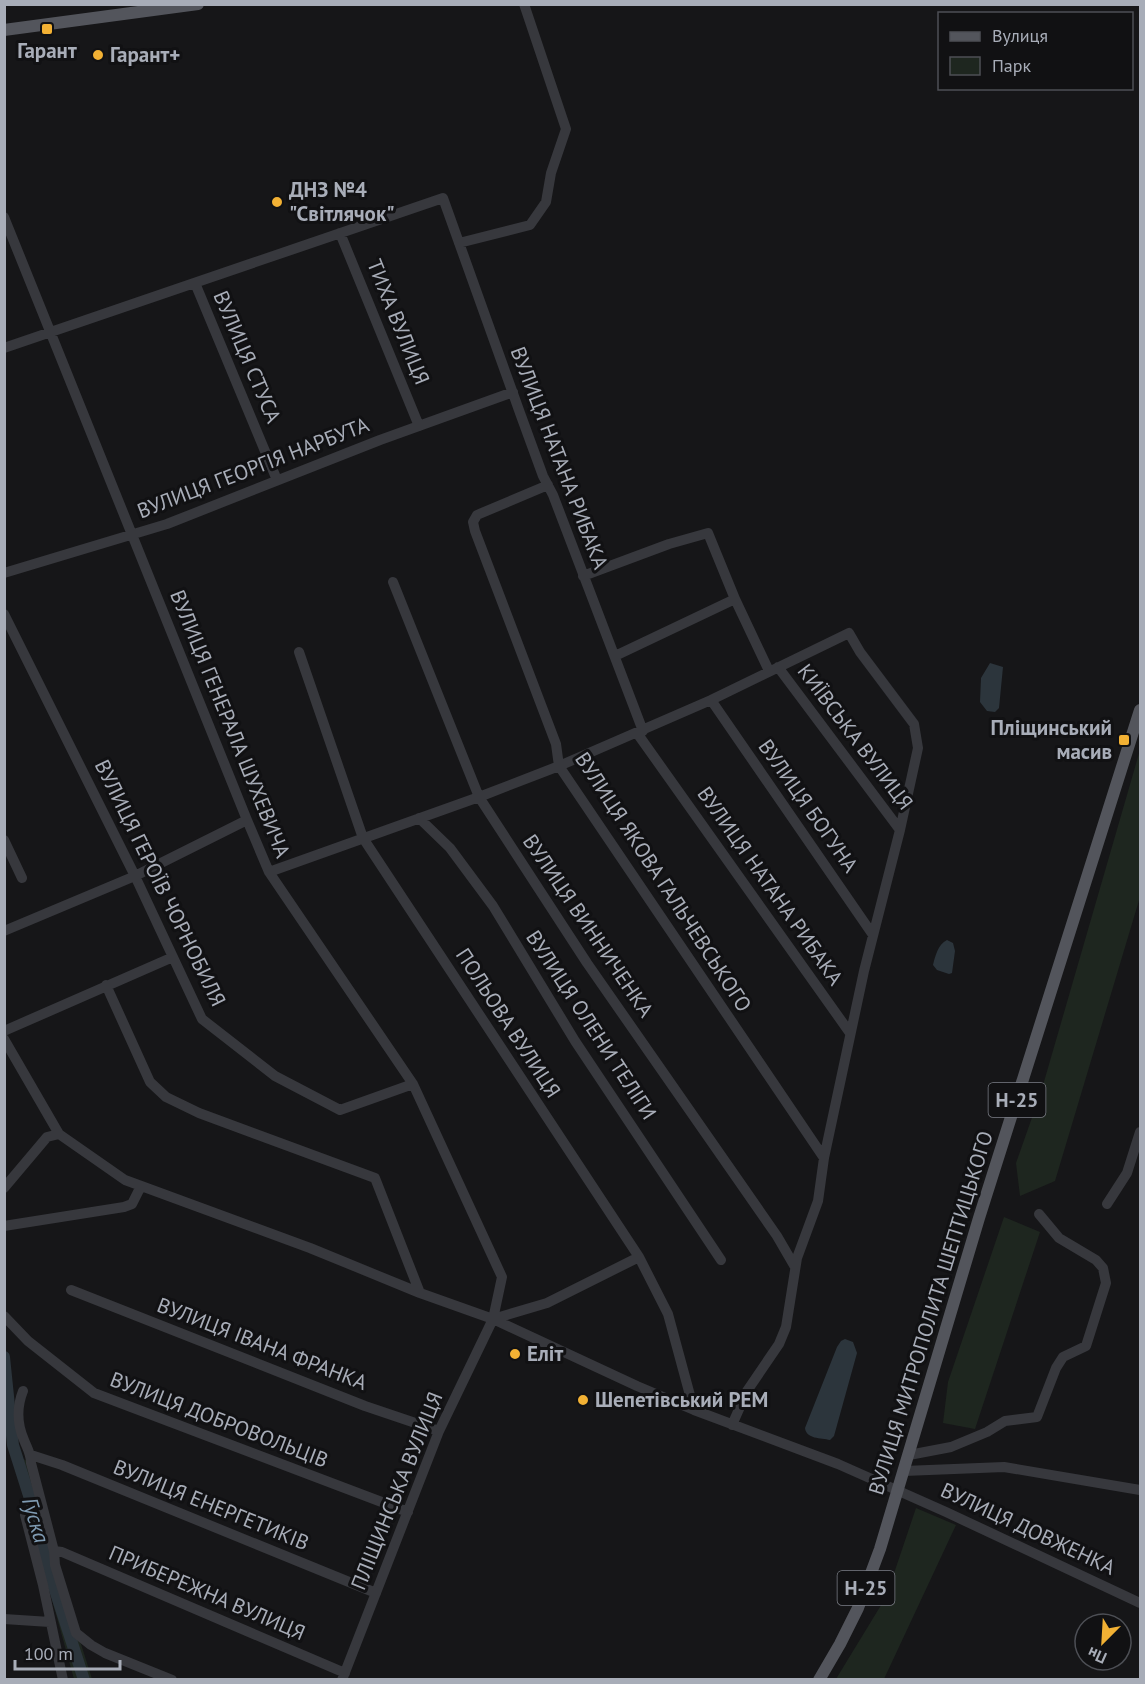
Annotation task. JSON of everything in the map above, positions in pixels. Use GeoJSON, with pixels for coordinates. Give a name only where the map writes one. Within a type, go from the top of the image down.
{"type":"FeatureCollection","features":[{"type":"Feature","properties":{"kind":"main road"},"geometry":{"type":"LineString","coordinates":[[4,30],[198,4]]}},
{"type":"Feature","properties":{"kind":"main road","name":"ВУЛИЦЯ МИТРОПОЛИТА ШЕПТИЦЬКОГО"},"geometry":{"type":"LineString","coordinates":[[819,1680],[858,1608],[880,1550],[979,1218],[1137,735],[1140,710]]}},
{"type":"Feature","properties":{"kind":"street"},"geometry":{"type":"LineString","coordinates":[[459,243],[531,225],[546,202],[551,173],[566,129],[524,4]]}},
{"type":"Feature","properties":{"kind":"street","name":"ВУЛИЦЯ НАТАНА РИБАКА"},"geometry":{"type":"LineString","coordinates":[[340,233],[443,198],[513,392],[615,656],[640,732],[850,1033]]}},
{"type":"Feature","properties":{"kind":"street","name":"ВУЛИЦЯ ГЕНЕРАЛА ШУХЕВИЧА"},"geometry":{"type":"LineString","coordinates":[[4,217],[270,872],[412,1084],[502,1277],[493,1319]]}},
{"type":"Feature","properties":{"kind":"street"},"geometry":{"type":"LineString","coordinates":[[4,348],[340,233]]}},
{"type":"Feature","properties":{"kind":"street","name":"ТИХА ВУЛИЦЯ"},"geometry":{"type":"LineString","coordinates":[[340,233],[419,426]]}},
{"type":"Feature","properties":{"kind":"street","name":"ВУЛИЦЯ СТУСА"},"geometry":{"type":"LineString","coordinates":[[195,283],[277,480]]}},
{"type":"Feature","properties":{"kind":"street","name":"ВУЛИЦЯ ГЕОРГІЯ НАРБУТА"},"geometry":{"type":"LineString","coordinates":[[4,573],[167,524],[277,480],[513,392]]}},
{"type":"Feature","properties":{"kind":"street","name":"ВУЛИЦЯ ЯКОВА ГАЛЬЧЕВСЬКОГО"},"geometry":{"type":"LineString","coordinates":[[548,485],[477,515],[473,522],[556,744],[559,766],[824,1158]]}},
{"type":"Feature","properties":{"kind":"street","name":"КИЇВСЬКА ВУЛИЦЯ"},"geometry":{"type":"LineString","coordinates":[[583,576],[678,541],[708,533],[735,599],[774,669],[900,830]]}},
{"type":"Feature","properties":{"kind":"street","name":"ВУЛИЦЯ ВИННИЧЕНКА"},"geometry":{"type":"LineString","coordinates":[[393,582],[479,797],[588,963],[777,1236],[795,1268]]}},
{"type":"Feature","properties":{"kind":"street"},"geometry":{"type":"LineString","coordinates":[[615,656],[735,599]]}},
{"type":"Feature","properties":{"kind":"street","name":"ВУЛИЦЯ ГЕРОЇВ ЧОРНОБИЛЯ"},"geometry":{"type":"LineString","coordinates":[[4,614],[135,876],[202,1018],[275,1076],[340,1110],[412,1084]]}},
{"type":"Feature","properties":{"kind":"street"},"geometry":{"type":"LineString","coordinates":[[270,872],[559,766],[711,700],[849,633],[914,724],[918,748],[850,1033],[824,1158],[818,1201],[795,1268],[790,1310],[783,1335],[753,1382],[732,1425]]}},
{"type":"Feature","properties":{"kind":"street","name":"ПОЛЬОВА ВУЛИЦЯ"},"geometry":{"type":"LineString","coordinates":[[299,652],[363,838],[639,1257],[668,1314],[693,1410]]}},
{"type":"Feature","properties":{"kind":"street","name":"ВУЛИЦЯ БОГУНА"},"geometry":{"type":"LineString","coordinates":[[711,700],[873,935]]}},
{"type":"Feature","properties":{"kind":"street","name":"ВУЛИЦЯ ОЛЕНИ ТЕЛІГИ"},"geometry":{"type":"LineString","coordinates":[[418,818],[450,848],[493,906],[575,1041],[720,1260]]}},
{"type":"Feature","properties":{"kind":"street"},"geometry":{"type":"LineString","coordinates":[[4,931],[135,876],[247,820]]}},
{"type":"Feature","properties":{"kind":"street"},"geometry":{"type":"LineString","coordinates":[[4,840],[22,878]]}},
{"type":"Feature","properties":{"kind":"street"},"geometry":{"type":"LineString","coordinates":[[4,1031],[173,957]]}},
{"type":"Feature","properties":{"kind":"street"},"geometry":{"type":"LineString","coordinates":[[106,985],[150,1083],[166,1097],[208,1117],[375,1178],[420,1293]]}},
{"type":"Feature","properties":{"kind":"street"},"geometry":{"type":"LineString","coordinates":[[4,1039],[59,1134],[125,1180],[493,1319],[693,1410],[810,1453],[898,1491]]}},
{"type":"Feature","properties":{"kind":"street"},"geometry":{"type":"LineString","coordinates":[[1107,1204],[1127,1173],[1140,1132]]}},
{"type":"Feature","properties":{"kind":"street"},"geometry":{"type":"LineString","coordinates":[[4,1188],[47,1137],[59,1134]]}},
{"type":"Feature","properties":{"kind":"street"},"geometry":{"type":"LineString","coordinates":[[4,1226],[124,1207],[132,1204],[141,1186]]}},
{"type":"Feature","properties":{"kind":"street"},"geometry":{"type":"LineString","coordinates":[[909,1455],[951,1447],[1005,1421],[1037,1417],[1056,1368],[1063,1357],[1086,1346],[1106,1283],[1106,1275],[1096,1260],[1059,1238],[1039,1214]]}},
{"type":"Feature","properties":{"kind":"street"},"geometry":{"type":"LineString","coordinates":[[493,1319],[547,1303],[639,1257]]}},
{"type":"Feature","properties":{"kind":"street","name":"ВУЛИЦЯ ІВАНА ФРАНКА"},"geometry":{"type":"LineString","coordinates":[[71,1290],[365,1406],[439,1431]]}},
{"type":"Feature","properties":{"kind":"street","name":"ВУЛИЦЯ ДОБРОВОЛЬЦІВ"},"geometry":{"type":"LineString","coordinates":[[4,1316],[28,1341],[94,1393],[408,1512]]}},
{"type":"Feature","properties":{"kind":"street","name":"ПЛІЩИНСЬКА ВУЛИЦЯ"},"geometry":{"type":"LineString","coordinates":[[343,1676],[439,1431],[493,1319]]}},
{"type":"Feature","properties":{"kind":"street"},"geometry":{"type":"LineString","coordinates":[[23,1391],[18,1420],[22,1437],[31,1455],[31,1463],[54,1551],[55,1566],[76,1633],[91,1646],[105,1653],[172,1680]]}},
{"type":"Feature","properties":{"kind":"street","name":"ВУЛИЦЯ ЕНЕРГЕТИКІВ"},"geometry":{"type":"LineString","coordinates":[[31,1455],[62,1465],[376,1593]]}},
{"type":"Feature","properties":{"kind":"street"},"geometry":{"type":"LineString","coordinates":[[904,1471],[1004,1467],[1140,1490]]}},
{"type":"Feature","properties":{"kind":"street","name":"ВУЛИЦЯ ДОВЖЕНКА"},"geometry":{"type":"LineString","coordinates":[[898,1491],[1140,1603]]}},
{"type":"Feature","properties":{"kind":"street"},"geometry":{"type":"LineString","coordinates":[[25,1515],[50,1622],[55,1634],[63,1680]]}},
{"type":"Feature","properties":{"kind":"street","name":"ПРИБЕРЕЖНА ВУЛИЦЯ"},"geometry":{"type":"LineString","coordinates":[[54,1551],[63,1552],[343,1676]]}},
{"type":"Feature","properties":{"kind":"street"},"geometry":{"type":"LineString","coordinates":[[4,1619],[50,1622]]}},
{"type":"Feature","properties":{"kind":"green space"},"geometry":{"type":"Polygon","coordinates":[[[1140,750],[1140,897],[1055,1181],[1020,1196],[1016,1163],[1041,1092],[1140,750]]]}},
{"type":"Feature","properties":{"kind":"green space"},"geometry":{"type":"Polygon","coordinates":[[[1004,1217],[1040,1232],[975,1429],[943,1423],[948,1382],[1004,1217]]]}},
{"type":"Feature","properties":{"kind":"green space"},"geometry":{"type":"Polygon","coordinates":[[[11,1452],[27,1461],[76,1635],[92,1679],[74,1679],[11,1452]]]}},
{"type":"Feature","properties":{"kind":"green space"},"geometry":{"type":"Polygon","coordinates":[[[916,1508],[956,1525],[884,1679],[836,1679],[886,1597],[916,1508]]]}},
{"type":"Feature","properties":{"kind":"shaded area"},"geometry":{"type":"Polygon","coordinates":[[[990,663],[1003,667],[999,708],[995,712],[987,711],[980,702],[981,678],[990,663]]]}},
{"type":"Feature","properties":{"kind":"shaded area"},"geometry":{"type":"Polygon","coordinates":[[[947,940],[953,943],[955,951],[952,973],[949,974],[937,970],[933,965],[939,948],[947,940]]]}},
{"type":"Feature","properties":{"kind":"shaded area"},"geometry":{"type":"Polygon","coordinates":[[[845,1339],[853,1342],[857,1353],[834,1436],[830,1440],[814,1437],[806,1432],[805,1428],[837,1347],[845,1339]]]}},
{"type":"Feature","properties":{"kind":"waterway","name":"Гуска"},"geometry":{"type":"LineString","coordinates":[[4,1357],[13,1445],[39,1527],[45,1559],[84,1680]]}},
{"type":"Feature","properties":{"kind":"place","name":"Гарант"},"geometry":{"type":"Point","coordinates":[47,29]}},
{"type":"Feature","properties":{"kind":"place","name":"Гарант+"},"geometry":{"type":"Point","coordinates":[98,55]}},
{"type":"Feature","properties":{"kind":"place","name":"ДНЗ №4 \"Світлячок\""},"geometry":{"type":"Point","coordinates":[277,202]}},
{"type":"Feature","properties":{"kind":"place","name":"Пліщинський масив"},"geometry":{"type":"Point","coordinates":[1124,740]}},
{"type":"Feature","properties":{"kind":"place","name":"Еліт"},"geometry":{"type":"Point","coordinates":[515,1354]}},
{"type":"Feature","properties":{"kind":"place","name":"Шепетівський РЕМ"},"geometry":{"type":"Point","coordinates":[583,1400]}}]}
